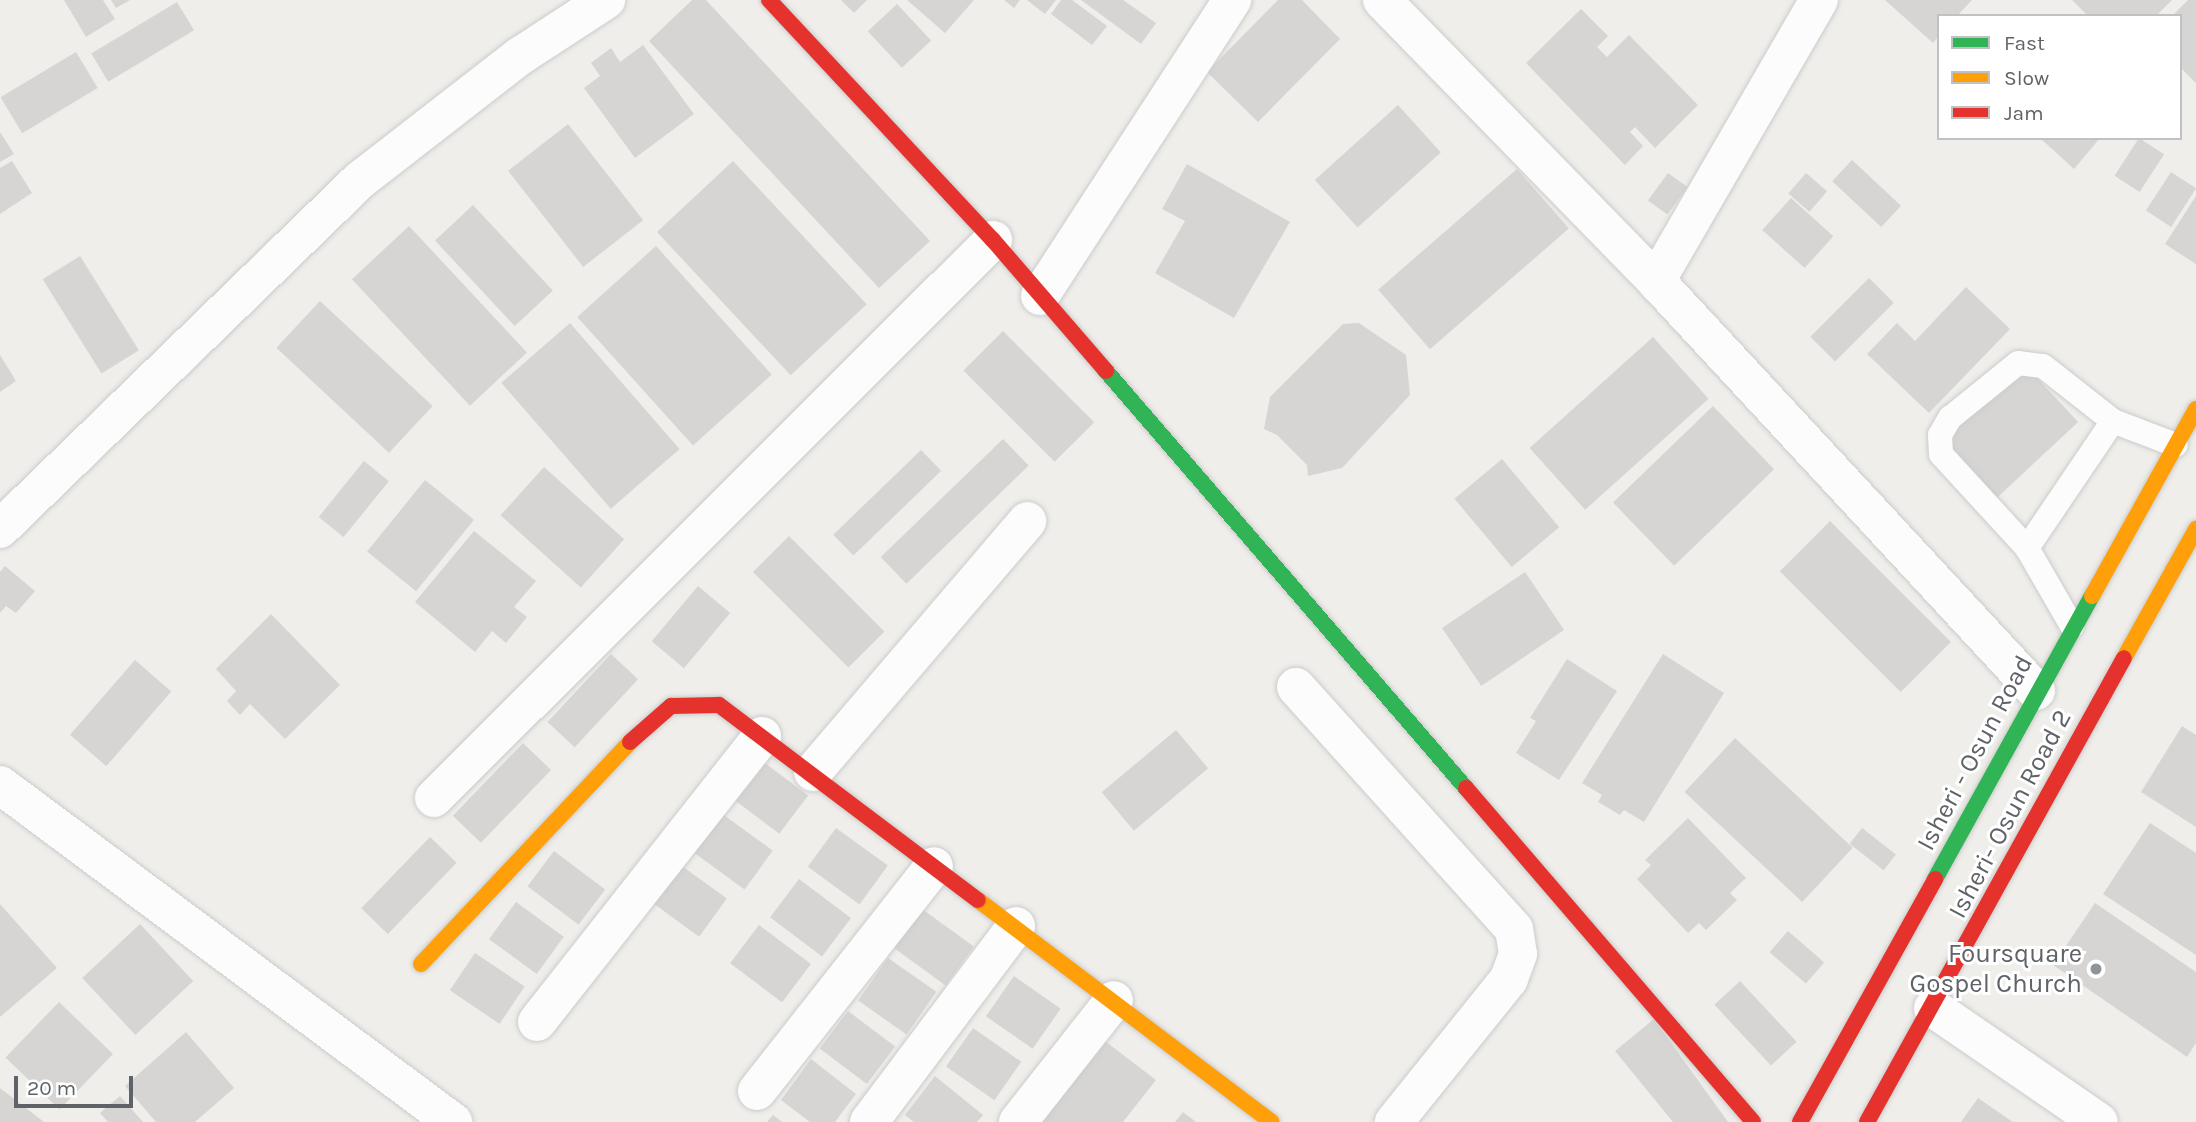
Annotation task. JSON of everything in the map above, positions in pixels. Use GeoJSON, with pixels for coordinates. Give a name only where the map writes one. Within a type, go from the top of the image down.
{"type":"FeatureCollection","features":[{"type":"Feature","properties":{"kind":"street"},"geometry":{"type":"LineString","coordinates":[[0,529],[360,180],[520,56],[606,0]]}},
{"type":"Feature","properties":{"kind":"street"},"geometry":{"type":"LineString","coordinates":[[769,0],[993,240],[1753,1122]]}},
{"type":"Feature","properties":{"kind":"street"},"geometry":{"type":"LineString","coordinates":[[1040,296],[1232,0]]}},
{"type":"Feature","properties":{"kind":"street"},"geometry":{"type":"LineString","coordinates":[[1382,0],[1656,281],[2036,691]]}},
{"type":"Feature","properties":{"kind":"street"},"geometry":{"type":"LineString","coordinates":[[1656,281],[1819,0]]}},
{"type":"Feature","properties":{"kind":"street"},"geometry":{"type":"LineString","coordinates":[[434,798],[993,240]]}},
{"type":"Feature","properties":{"kind":"street","name":"Isheri - Osun Road"},"geometry":{"type":"LineString","coordinates":[[1800,1122],[2036,691],[2196,409]]}},
{"type":"Feature","properties":{"kind":"street"},"geometry":{"type":"LineString","coordinates":[[813,772],[1027,521]]}},
{"type":"Feature","properties":{"kind":"street","name":"Isheri- Osun Road 2"},"geometry":{"type":"LineString","coordinates":[[1867,1122],[1933,1008],[2196,529]]}},
{"type":"Feature","properties":{"kind":"street"},"geometry":{"type":"LineString","coordinates":[[1296,687],[1514,929],[1518,954],[1509,979],[1394,1122]]}},
{"type":"Feature","properties":{"kind":"street"},"geometry":{"type":"LineString","coordinates":[[421,964],[620,751],[671,706],[719,705],[813,772],[1272,1122]]}},
{"type":"Feature","properties":{"kind":"street"},"geometry":{"type":"LineString","coordinates":[[537,1022],[762,736]]}},
{"type":"Feature","properties":{"kind":"street"},"geometry":{"type":"LineString","coordinates":[[0,785],[453,1122]]}},
{"type":"Feature","properties":{"kind":"street"},"geometry":{"type":"LineString","coordinates":[[757,1091],[934,866]]}},
{"type":"Feature","properties":{"kind":"street"},"geometry":{"type":"LineString","coordinates":[[869,1122],[1016,926]]}},
{"type":"Feature","properties":{"kind":"street"},"geometry":{"type":"LineString","coordinates":[[1018,1122],[1114,1000]]}},
{"type":"Feature","properties":{"kind":"street"},"geometry":{"type":"LineString","coordinates":[[1933,1008],[2099,1122]]}},
{"type":"Feature","properties":{"kind":"lane"},"geometry":{"type":"LineString","coordinates":[[2073,626],[2027,548],[1941,454],[1940,435],[1950,418],[2018,363],[2043,366],[2113,421],[2175,445]]}},
{"type":"Feature","properties":{"kind":"lane"},"geometry":{"type":"LineString","coordinates":[[2027,548],[2113,421]]}},
{"type":"Feature","properties":{"kind":"building"},"geometry":{"type":"Polygon","coordinates":[[[64,0],[103,0],[115,19],[86,37],[64,0]]]}},
{"type":"Feature","properties":{"kind":"building"},"geometry":{"type":"Polygon","coordinates":[[[111,0],[130,0],[116,8],[111,0]]]}},
{"type":"Feature","properties":{"kind":"building"},"geometry":{"type":"Polygon","coordinates":[[[692,0],[706,0],[930,241],[879,288],[649,41],[692,0]]]}},
{"type":"Feature","properties":{"kind":"building"},"geometry":{"type":"Polygon","coordinates":[[[841,0],[867,0],[854,13],[841,0]]]}},
{"type":"Feature","properties":{"kind":"building"},"geometry":{"type":"Polygon","coordinates":[[[907,0],[974,0],[945,33],[907,0]]]}},
{"type":"Feature","properties":{"kind":"building"},"geometry":{"type":"Polygon","coordinates":[[[1004,0],[1020,0],[1014,8],[1004,0]]]}},
{"type":"Feature","properties":{"kind":"building"},"geometry":{"type":"Polygon","coordinates":[[[1027,0],[1056,0],[1045,14],[1027,0]]]}},
{"type":"Feature","properties":{"kind":"building"},"geometry":{"type":"Polygon","coordinates":[[[1061,0],[1072,0],[1107,26],[1092,45],[1051,14],[1061,0]]]}},
{"type":"Feature","properties":{"kind":"building"},"geometry":{"type":"Polygon","coordinates":[[[1081,0],[1123,0],[1156,23],[1141,44],[1081,0]]]}},
{"type":"Feature","properties":{"kind":"building"},"geometry":{"type":"Polygon","coordinates":[[[1278,0],[1302,0],[1340,39],[1258,122],[1207,72],[1278,0]]]}},
{"type":"Feature","properties":{"kind":"building"},"geometry":{"type":"Polygon","coordinates":[[[1885,0],[1972,0],[1959,14],[1937,14],[1937,38],[1933,43],[1885,0]]]}},
{"type":"Feature","properties":{"kind":"building"},"geometry":{"type":"Polygon","coordinates":[[[2072,0],[2172,0],[2158,14],[2086,14],[2072,0]]]}},
{"type":"Feature","properties":{"kind":"building"},"geometry":{"type":"Polygon","coordinates":[[[2188,0],[2196,0],[2196,83],[2182,69],[2182,14],[2174,14],[2188,0]]]}},
{"type":"Feature","properties":{"kind":"building"},"geometry":{"type":"Polygon","coordinates":[[[177,2],[194,30],[108,82],[91,54],[177,2]]]}},
{"type":"Feature","properties":{"kind":"building"},"geometry":{"type":"Polygon","coordinates":[[[897,4],[931,41],[902,68],[868,31],[897,4]]]}},
{"type":"Feature","properties":{"kind":"building"},"geometry":{"type":"Polygon","coordinates":[[[1581,9],[1608,36],[1597,47],[1607,57],[1629,35],[1698,105],[1655,148],[1635,127],[1630,132],[1643,146],[1625,165],[1526,63],[1581,9]]]}},
{"type":"Feature","properties":{"kind":"building"},"geometry":{"type":"Polygon","coordinates":[[[643,45],[694,114],[635,158],[584,88],[600,76],[591,63],[611,48],[620,62],[643,45]]]}},
{"type":"Feature","properties":{"kind":"building"},"geometry":{"type":"Polygon","coordinates":[[[76,52],[98,88],[22,133],[1,97],[76,52]]]}},
{"type":"Feature","properties":{"kind":"building"},"geometry":{"type":"Polygon","coordinates":[[[1398,105],[1441,153],[1358,228],[1315,180],[1398,105]]]}},
{"type":"Feature","properties":{"kind":"building"},"geometry":{"type":"Polygon","coordinates":[[[568,124],[643,220],[583,267],[508,171],[568,124]]]}},
{"type":"Feature","properties":{"kind":"building"},"geometry":{"type":"Polygon","coordinates":[[[0,132],[14,154],[0,162],[0,132]]]}},
{"type":"Feature","properties":{"kind":"building"},"geometry":{"type":"Polygon","coordinates":[[[2042,140],[2098,140],[2074,169],[2042,140]]]}},
{"type":"Feature","properties":{"kind":"building"},"geometry":{"type":"Polygon","coordinates":[[[2138,140],[2142,140],[2164,154],[2140,192],[2114,176],[2138,140]]]}},
{"type":"Feature","properties":{"kind":"building"},"geometry":{"type":"Polygon","coordinates":[[[1852,160],[1901,206],[1881,227],[1832,181],[1852,160]]]}},
{"type":"Feature","properties":{"kind":"building"},"geometry":{"type":"Polygon","coordinates":[[[12,161],[32,193],[0,214],[0,168],[12,161]]]}},
{"type":"Feature","properties":{"kind":"building"},"geometry":{"type":"Polygon","coordinates":[[[733,161],[867,304],[791,375],[657,232],[733,161]]]}},
{"type":"Feature","properties":{"kind":"building"},"geometry":{"type":"Polygon","coordinates":[[[1187,164],[1290,222],[1234,318],[1155,273],[1185,221],[1162,209],[1187,164]]]}},
{"type":"Feature","properties":{"kind":"building"},"geometry":{"type":"Polygon","coordinates":[[[1517,169],[1569,229],[1430,349],[1378,290],[1517,169]]]}},
{"type":"Feature","properties":{"kind":"building"},"geometry":{"type":"Polygon","coordinates":[[[2171,172],[2196,188],[2171,227],[2146,211],[2171,172]]]}},
{"type":"Feature","properties":{"kind":"building"},"geometry":{"type":"Polygon","coordinates":[[[1668,173],[1687,187],[1667,215],[1648,201],[1668,173]]]}},
{"type":"Feature","properties":{"kind":"building"},"geometry":{"type":"Polygon","coordinates":[[[1806,173],[1827,191],[1809,212],[1788,193],[1806,173]]]}},
{"type":"Feature","properties":{"kind":"building"},"geometry":{"type":"Polygon","coordinates":[[[2196,196],[2196,264],[2165,244],[2196,196]]]}},
{"type":"Feature","properties":{"kind":"building"},"geometry":{"type":"Polygon","coordinates":[[[1791,198],[1833,236],[1805,268],[1762,230],[1791,198]]]}},
{"type":"Feature","properties":{"kind":"building"},"geometry":{"type":"Polygon","coordinates":[[[473,205],[553,291],[515,326],[435,240],[473,205]]]}},
{"type":"Feature","properties":{"kind":"building"},"geometry":{"type":"Polygon","coordinates":[[[409,226],[527,353],[470,406],[352,279],[409,226]]]}},
{"type":"Feature","properties":{"kind":"building"},"geometry":{"type":"Polygon","coordinates":[[[656,246],[772,375],[693,445],[577,317],[656,246]]]}},
{"type":"Feature","properties":{"kind":"building"},"geometry":{"type":"Polygon","coordinates":[[[80,256],[139,350],[102,373],[43,279],[80,256]]]}},
{"type":"Feature","properties":{"kind":"building"},"geometry":{"type":"Polygon","coordinates":[[[1869,278],[1894,303],[1835,361],[1810,337],[1869,278]]]}},
{"type":"Feature","properties":{"kind":"building"},"geometry":{"type":"Polygon","coordinates":[[[1966,287],[2010,329],[1929,413],[1867,354],[1897,323],[1915,341],[1966,287]]]}},
{"type":"Feature","properties":{"kind":"building"},"geometry":{"type":"Polygon","coordinates":[[[320,301],[433,406],[389,453],[276,348],[320,301]]]}},
{"type":"Feature","properties":{"kind":"building"},"geometry":{"type":"Polygon","coordinates":[[[570,323],[680,449],[611,509],[501,383],[570,323]]]}},
{"type":"Feature","properties":{"kind":"building"},"geometry":{"type":"Polygon","coordinates":[[[1359,323],[1406,355],[1410,395],[1342,468],[1308,476],[1307,465],[1277,435],[1264,429],[1270,397],[1343,324],[1359,323]]]}},
{"type":"Feature","properties":{"kind":"building"},"geometry":{"type":"Polygon","coordinates":[[[1003,331],[1094,422],[1055,462],[963,371],[1003,331]]]}},
{"type":"Feature","properties":{"kind":"building"},"geometry":{"type":"Polygon","coordinates":[[[1653,337],[1709,399],[1585,510],[1530,448],[1653,337]]]}},
{"type":"Feature","properties":{"kind":"building"},"geometry":{"type":"Polygon","coordinates":[[[0,355],[16,381],[0,392],[0,355]]]}},
{"type":"Feature","properties":{"kind":"building"},"geometry":{"type":"Polygon","coordinates":[[[2025,365],[2078,422],[1997,498],[1944,441],[2025,365]]]}},
{"type":"Feature","properties":{"kind":"building"},"geometry":{"type":"Polygon","coordinates":[[[1713,406],[1774,469],[1674,566],[1613,503],[1713,406]]]}},
{"type":"Feature","properties":{"kind":"building"},"geometry":{"type":"Polygon","coordinates":[[[1003,439],[1029,466],[906,584],[881,557],[1003,439]]]}},
{"type":"Feature","properties":{"kind":"building"},"geometry":{"type":"Polygon","coordinates":[[[921,450],[941,471],[853,556],[833,535],[921,450]]]}},
{"type":"Feature","properties":{"kind":"building"},"geometry":{"type":"Polygon","coordinates":[[[1502,459],[1559,527],[1512,567],[1455,499],[1502,459]]]}},
{"type":"Feature","properties":{"kind":"building"},"geometry":{"type":"Polygon","coordinates":[[[364,461],[389,481],[344,537],[319,517],[364,461]]]}},
{"type":"Feature","properties":{"kind":"building"},"geometry":{"type":"Polygon","coordinates":[[[544,467],[624,539],[581,588],[501,515],[544,467]]]}},
{"type":"Feature","properties":{"kind":"building"},"geometry":{"type":"Polygon","coordinates":[[[425,480],[474,520],[416,591],[367,551],[425,480]]]}},
{"type":"Feature","properties":{"kind":"building"},"geometry":{"type":"Polygon","coordinates":[[[1830,521],[1951,642],[1901,692],[1780,571],[1830,521]]]}},
{"type":"Feature","properties":{"kind":"building"},"geometry":{"type":"Polygon","coordinates":[[[474,531],[536,581],[514,607],[527,617],[506,643],[492,631],[475,652],[415,602],[474,531]]]}},
{"type":"Feature","properties":{"kind":"building"},"geometry":{"type":"Polygon","coordinates":[[[789,536],[884,631],[848,668],[753,572],[789,536]]]}},
{"type":"Feature","properties":{"kind":"building"},"geometry":{"type":"Polygon","coordinates":[[[5,566],[35,591],[16,613],[6,606],[0,613],[0,572],[5,566]]]}},
{"type":"Feature","properties":{"kind":"building"},"geometry":{"type":"Polygon","coordinates":[[[1525,572],[1564,630],[1481,686],[1442,628],[1525,572]]]}},
{"type":"Feature","properties":{"kind":"building"},"geometry":{"type":"Polygon","coordinates":[[[698,586],[730,613],[684,668],[652,641],[698,586]]]}},
{"type":"Feature","properties":{"kind":"building"},"geometry":{"type":"Polygon","coordinates":[[[271,614],[340,685],[285,739],[250,704],[240,715],[227,701],[236,691],[216,669],[271,614]]]}},
{"type":"Feature","properties":{"kind":"building"},"geometry":{"type":"Polygon","coordinates":[[[611,654],[638,679],[575,747],[548,722],[611,654]]]}},
{"type":"Feature","properties":{"kind":"building"},"geometry":{"type":"Polygon","coordinates":[[[1663,654],[1724,693],[1644,822],[1624,810],[1620,815],[1598,802],[1602,795],[1582,783],[1663,654]]]}},
{"type":"Feature","properties":{"kind":"building"},"geometry":{"type":"Polygon","coordinates":[[[1567,659],[1617,691],[1559,780],[1516,753],[1536,721],[1530,718],[1567,659]]]}},
{"type":"Feature","properties":{"kind":"building"},"geometry":{"type":"Polygon","coordinates":[[[135,660],[171,691],[106,766],[70,735],[135,660]]]}},
{"type":"Feature","properties":{"kind":"building"},"geometry":{"type":"Polygon","coordinates":[[[2182,726],[2196,735],[2196,827],[2141,792],[2182,726]]]}},
{"type":"Feature","properties":{"kind":"building"},"geometry":{"type":"Polygon","coordinates":[[[1176,730],[1208,768],[1134,831],[1102,792],[1176,730]]]}},
{"type":"Feature","properties":{"kind":"building"},"geometry":{"type":"Polygon","coordinates":[[[1735,738],[1853,848],[1802,902],[1685,792],[1735,738]]]}},
{"type":"Feature","properties":{"kind":"building"},"geometry":{"type":"Polygon","coordinates":[[[523,743],[551,770],[481,843],[453,816],[523,743]]]}},
{"type":"Feature","properties":{"kind":"building"},"geometry":{"type":"Polygon","coordinates":[[[761,760],[808,796],[779,834],[732,798],[761,760]]]}},
{"type":"Feature","properties":{"kind":"building"},"geometry":{"type":"Polygon","coordinates":[[[721,813],[773,851],[745,889],[693,852],[721,813]]]}},
{"type":"Feature","properties":{"kind":"building"},"geometry":{"type":"Polygon","coordinates":[[[1688,818],[1746,878],[1730,893],[1737,900],[1706,930],[1699,923],[1688,933],[1637,879],[1651,865],[1645,860],[1688,818]]]}},
{"type":"Feature","properties":{"kind":"building"},"geometry":{"type":"Polygon","coordinates":[[[2150,823],[2196,853],[2196,955],[2103,894],[2150,823]]]}},
{"type":"Feature","properties":{"kind":"building"},"geometry":{"type":"Polygon","coordinates":[[[836,828],[888,866],[860,904],[808,867],[836,828]]]}},
{"type":"Feature","properties":{"kind":"building"},"geometry":{"type":"Polygon","coordinates":[[[1862,828],[1896,854],[1884,870],[1850,844],[1862,828]]]}},
{"type":"Feature","properties":{"kind":"building"},"geometry":{"type":"Polygon","coordinates":[[[430,837],[457,863],[388,934],[361,908],[430,837]]]}},
{"type":"Feature","properties":{"kind":"building"},"geometry":{"type":"Polygon","coordinates":[[[554,851],[605,890],[579,925],[528,886],[554,851]]]}},
{"type":"Feature","properties":{"kind":"building"},"geometry":{"type":"Polygon","coordinates":[[[675,861],[727,899],[699,937],[647,899],[675,861]]]}},
{"type":"Feature","properties":{"kind":"building"},"geometry":{"type":"Polygon","coordinates":[[[799,879],[851,918],[822,956],[770,917],[799,879]]]}},
{"type":"Feature","properties":{"kind":"building"},"geometry":{"type":"Polygon","coordinates":[[[516,902],[564,937],[537,974],[489,939],[516,902]]]}},
{"type":"Feature","properties":{"kind":"building"},"geometry":{"type":"Polygon","coordinates":[[[2095,903],[2196,972],[2196,1043],[2187,1057],[2053,965],[2095,903]]]}},
{"type":"Feature","properties":{"kind":"building"},"geometry":{"type":"Polygon","coordinates":[[[0,904],[57,968],[0,1017],[0,904]]]}},
{"type":"Feature","properties":{"kind":"building"},"geometry":{"type":"Polygon","coordinates":[[[922,909],[974,947],[946,985],[894,948],[922,909]]]}},
{"type":"Feature","properties":{"kind":"building"},"geometry":{"type":"Polygon","coordinates":[[[140,924],[193,981],[135,1035],[82,978],[140,924]]]}},
{"type":"Feature","properties":{"kind":"building"},"geometry":{"type":"Polygon","coordinates":[[[759,925],[811,964],[782,1002],[730,963],[759,925]]]}},
{"type":"Feature","properties":{"kind":"building"},"geometry":{"type":"Polygon","coordinates":[[[1788,931],[1824,962],[1806,984],[1770,952],[1788,931]]]}},
{"type":"Feature","properties":{"kind":"building"},"geometry":{"type":"Polygon","coordinates":[[[475,953],[525,987],[500,1024],[450,990],[475,953]]]}},
{"type":"Feature","properties":{"kind":"building"},"geometry":{"type":"Polygon","coordinates":[[[888,958],[936,992],[907,1034],[858,1001],[888,958]]]}},
{"type":"Feature","properties":{"kind":"building"},"geometry":{"type":"Polygon","coordinates":[[[1014,976],[1061,1009],[1033,1049],[986,1016],[1014,976]]]}},
{"type":"Feature","properties":{"kind":"building"},"geometry":{"type":"Polygon","coordinates":[[[1740,981],[1797,1042],[1771,1066],[1714,1005],[1740,981]]]}},
{"type":"Feature","properties":{"kind":"building"},"geometry":{"type":"Polygon","coordinates":[[[59,1002],[113,1054],[59,1109],[6,1057],[59,1002]]]}},
{"type":"Feature","properties":{"kind":"building"},"geometry":{"type":"Polygon","coordinates":[[[848,1011],[895,1047],[867,1084],[820,1049],[848,1011]]]}},
{"type":"Feature","properties":{"kind":"building"},"geometry":{"type":"Polygon","coordinates":[[[1654,1019],[1728,1122],[1673,1122],[1615,1051],[1654,1019]]]}},
{"type":"Feature","properties":{"kind":"building"},"geometry":{"type":"Polygon","coordinates":[[[973,1028],[1021,1062],[994,1100],[946,1067],[973,1028]]]}},
{"type":"Feature","properties":{"kind":"building"},"geometry":{"type":"Polygon","coordinates":[[[186,1032],[234,1088],[195,1122],[156,1122],[125,1086],[186,1032]]]}},
{"type":"Feature","properties":{"kind":"building"},"geometry":{"type":"Polygon","coordinates":[[[1101,1038],[1156,1080],[1123,1122],[1037,1122],[1101,1038]]]}},
{"type":"Feature","properties":{"kind":"building"},"geometry":{"type":"Polygon","coordinates":[[[811,1059],[856,1094],[835,1122],[810,1122],[781,1100],[811,1059]]]}},
{"type":"Feature","properties":{"kind":"building"},"geometry":{"type":"Polygon","coordinates":[[[935,1076],[983,1115],[977,1122],[914,1122],[905,1115],[935,1076]]]}},
{"type":"Feature","properties":{"kind":"building"},"geometry":{"type":"Polygon","coordinates":[[[0,1088],[44,1122],[0,1122],[0,1088]]]}},
{"type":"Feature","properties":{"kind":"building"},"geometry":{"type":"Polygon","coordinates":[[[120,1096],[143,1122],[108,1122],[100,1113],[120,1096]]]}},
{"type":"Feature","properties":{"kind":"building"},"geometry":{"type":"Polygon","coordinates":[[[1978,1098],[2013,1122],[1961,1122],[1978,1098]]]}},
{"type":"Feature","properties":{"kind":"building"},"geometry":{"type":"Polygon","coordinates":[[[1183,1112],[1196,1122],[1175,1122],[1183,1112]]]}},
{"type":"Feature","properties":{"kind":"building"},"geometry":{"type":"Polygon","coordinates":[[[773,1115],[782,1122],[767,1122],[773,1115]]]}},
{"type":"Feature","properties":{"kind":"traffic: fast"},"geometry":{"type":"LineString","coordinates":[[1106,371],[1466,788]]}},
{"type":"Feature","properties":{"kind":"traffic: fast"},"geometry":{"type":"LineString","coordinates":[[1935,879],[2092,596]]}},
{"type":"Feature","properties":{"kind":"traffic: slow"},"geometry":{"type":"LineString","coordinates":[[2092,596],[2196,409]]}},
{"type":"Feature","properties":{"kind":"traffic: slow"},"geometry":{"type":"LineString","coordinates":[[2124,658],[2196,529]]}},
{"type":"Feature","properties":{"kind":"traffic: slow"},"geometry":{"type":"LineString","coordinates":[[421,964],[630,742]]}},
{"type":"Feature","properties":{"kind":"traffic: slow"},"geometry":{"type":"LineString","coordinates":[[978,900],[1272,1122]]}},
{"type":"Feature","properties":{"kind":"traffic: jam"},"geometry":{"type":"LineString","coordinates":[[769,0],[993,240],[1106,371]]}},
{"type":"Feature","properties":{"kind":"traffic: jam"},"geometry":{"type":"LineString","coordinates":[[1867,1122],[2124,658]]}},
{"type":"Feature","properties":{"kind":"traffic: jam"},"geometry":{"type":"LineString","coordinates":[[630,742],[671,706],[719,705],[978,900]]}},
{"type":"Feature","properties":{"kind":"traffic: jam"},"geometry":{"type":"LineString","coordinates":[[1466,788],[1753,1122]]}},
{"type":"Feature","properties":{"kind":"traffic: jam"},"geometry":{"type":"LineString","coordinates":[[1800,1122],[1935,879]]}},
{"type":"Feature","properties":{"kind":"place","name":"Foursquare Gospel Church"},"geometry":{"type":"Point","coordinates":[2096,969]}}]}
